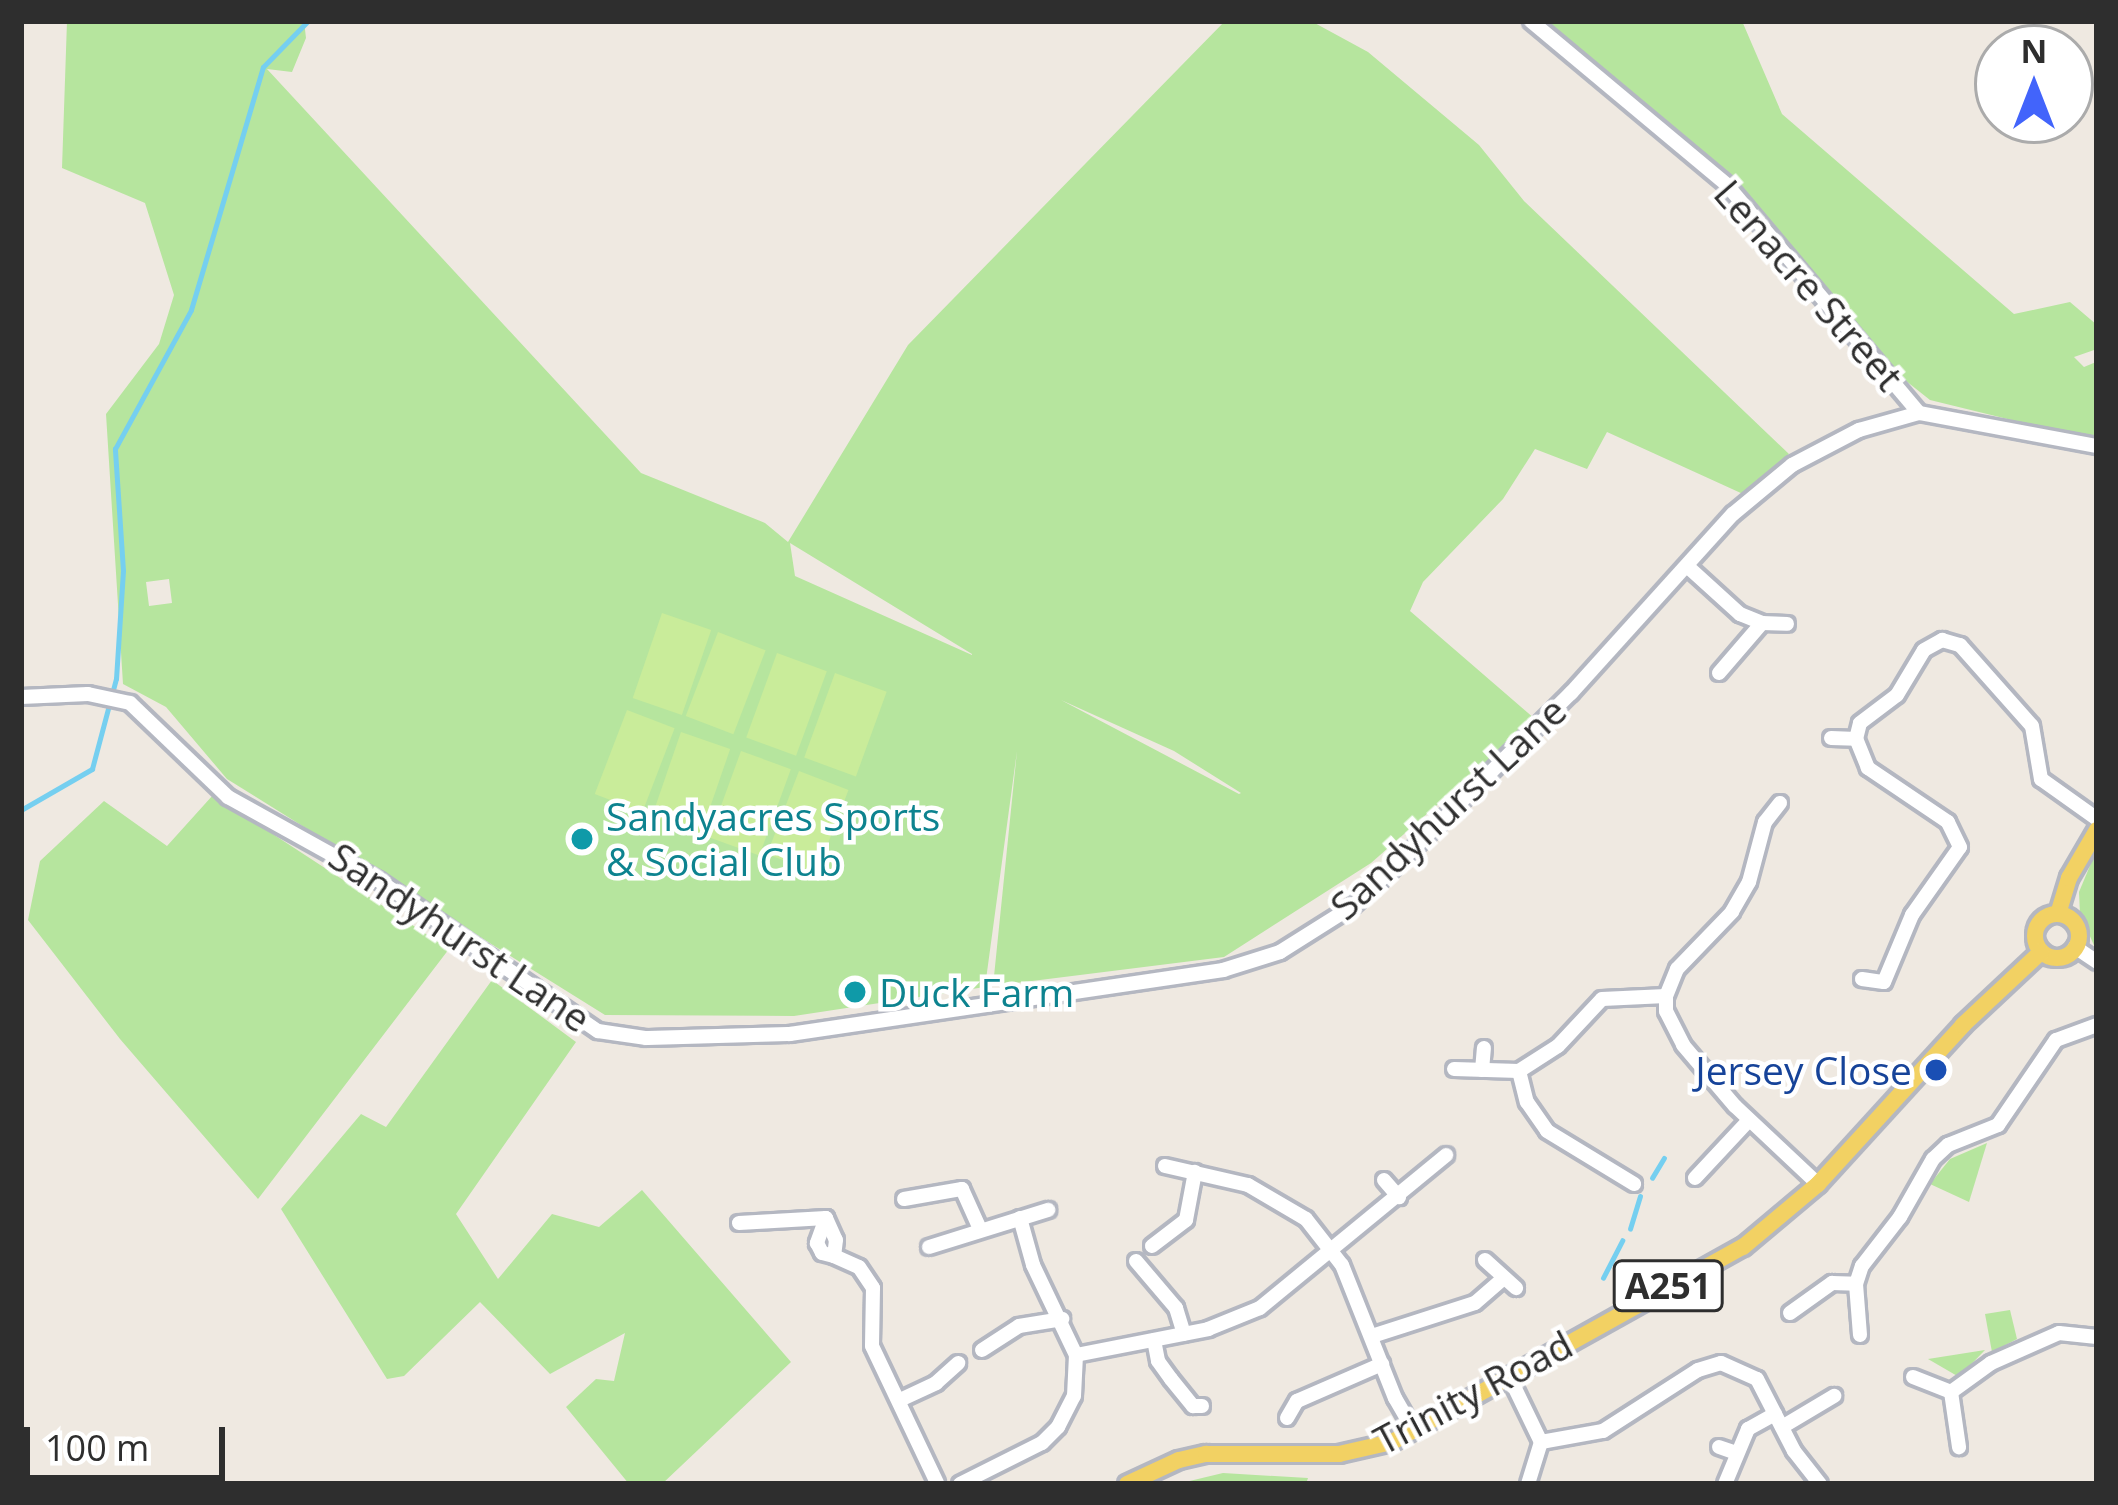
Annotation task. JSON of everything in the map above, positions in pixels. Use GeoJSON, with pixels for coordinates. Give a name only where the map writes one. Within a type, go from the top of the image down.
{"type":"FeatureCollection","features":[{"type":"Feature","properties":{"kind":"main road","name":"Trinity Road"},"geometry":{"type":"LineString","coordinates":[[1127,1484],[1192,1457],[1339,1454],[1415,1432],[1743,1247],[1818,1184],[1963,1025],[2042,952],[2036,927],[2058,914],[2069,878],[2097,830]]}},
{"type":"Feature","properties":{"kind":"main road"},"geometry":{"type":"LineString","coordinates":[[2042,952],[2060,958],[2075,947],[2076,925],[2058,914]]}},
{"type":"Feature","properties":{"kind":"street","name":"Lenacre Street"},"geometry":{"type":"LineString","coordinates":[[1531,21],[1727,185],[1919,413]]}},
{"type":"Feature","properties":{"kind":"street","name":"Sandyhurst Lane"},"geometry":{"type":"LineString","coordinates":[[21,698],[112,697],[154,721],[228,796],[378,880],[598,1031],[646,1038],[790,1034],[1223,970],[1295,945],[1353,906],[1402,860],[1523,742],[1745,502],[1792,465],[1859,430],[1919,413],[2097,446]]}},
{"type":"Feature","properties":{"kind":"street"},"geometry":{"type":"LineString","coordinates":[[1687,566],[1740,614],[1762,623],[1787,624]]}},
{"type":"Feature","properties":{"kind":"street"},"geometry":{"type":"LineString","coordinates":[[1719,673],[1762,623]]}},
{"type":"Feature","properties":{"kind":"street"},"geometry":{"type":"LineString","coordinates":[[1862,979],[1884,982],[1912,915],[1960,847],[1948,822],[1868,768],[1856,739],[1860,723],[1898,695],[1924,650],[1951,641],[2032,726],[2041,779],[2097,819]]}},
{"type":"Feature","properties":{"kind":"street"},"geometry":{"type":"LineString","coordinates":[[1831,738],[1856,739]]}},
{"type":"Feature","properties":{"kind":"street"},"geometry":{"type":"LineString","coordinates":[[1780,803],[1765,822],[1749,882],[1732,912],[1683,962],[1666,996],[1673,1031],[1749,1120],[1818,1184]]}},
{"type":"Feature","properties":{"kind":"street"},"geometry":{"type":"LineString","coordinates":[[1746,816],[1765,822]]}},
{"type":"Feature","properties":{"kind":"street"},"geometry":{"type":"LineString","coordinates":[[2075,947],[2097,962]]}},
{"type":"Feature","properties":{"kind":"street"},"geometry":{"type":"LineString","coordinates":[[1595,981],[1602,999]]}},
{"type":"Feature","properties":{"kind":"street"},"geometry":{"type":"LineString","coordinates":[[1454,1069],[1519,1071],[1558,1046],[1602,999],[1666,996]]}},
{"type":"Feature","properties":{"kind":"street"},"geometry":{"type":"LineString","coordinates":[[1860,1335],[1856,1283],[1870,1251],[1900,1217],[1938,1152],[1998,1124],[2053,1044],[2097,1025]]}},
{"type":"Feature","properties":{"kind":"street"},"geometry":{"type":"LineString","coordinates":[[1482,1070],[1484,1048]]}},
{"type":"Feature","properties":{"kind":"street"},"geometry":{"type":"LineString","coordinates":[[1519,1071],[1527,1102],[1547,1131],[1634,1184]]}},
{"type":"Feature","properties":{"kind":"street"},"geometry":{"type":"LineString","coordinates":[[1695,1178],[1749,1120]]}},
{"type":"Feature","properties":{"kind":"street"},"geometry":{"type":"LineString","coordinates":[[1076,1355],[1184,1334],[1260,1308],[1446,1155]]}},
{"type":"Feature","properties":{"kind":"street"},"geometry":{"type":"LineString","coordinates":[[1165,1166],[1248,1185],[1284,1202],[1333,1252],[1415,1432]]}},
{"type":"Feature","properties":{"kind":"street"},"geometry":{"type":"LineString","coordinates":[[1152,1246],[1186,1220],[1195,1172]]}},
{"type":"Feature","properties":{"kind":"street"},"geometry":{"type":"LineString","coordinates":[[1384,1180],[1399,1197]]}},
{"type":"Feature","properties":{"kind":"street"},"geometry":{"type":"LineString","coordinates":[[904,1199],[965,1188],[980,1229]]}},
{"type":"Feature","properties":{"kind":"street"},"geometry":{"type":"LineString","coordinates":[[929,1247],[1048,1210]]}},
{"type":"Feature","properties":{"kind":"street"},"geometry":{"type":"LineString","coordinates":[[739,1223],[826,1218],[836,1240],[834,1256],[859,1267],[873,1288],[872,1346],[936,1483],[950,1484]]}},
{"type":"Feature","properties":{"kind":"street"},"geometry":{"type":"LineString","coordinates":[[960,1484],[1042,1443],[1058,1427],[1074,1396],[1076,1355],[1033,1265],[1020,1218]]}},
{"type":"Feature","properties":{"kind":"street"},"geometry":{"type":"LineString","coordinates":[[1372,1336],[1475,1303],[1509,1283],[1485,1260]]}},
{"type":"Feature","properties":{"kind":"street"},"geometry":{"type":"LineString","coordinates":[[1136,1261],[1176,1308],[1184,1334]]}},
{"type":"Feature","properties":{"kind":"street"},"geometry":{"type":"LineString","coordinates":[[1790,1313],[1832,1283],[1856,1283]]}},
{"type":"Feature","properties":{"kind":"street"},"geometry":{"type":"LineString","coordinates":[[982,1350],[1019,1326],[1062,1319]]}},
{"type":"Feature","properties":{"kind":"street"},"geometry":{"type":"LineString","coordinates":[[1952,1392],[1991,1363],[2047,1338],[2071,1332],[2097,1337]]}},
{"type":"Feature","properties":{"kind":"street"},"geometry":{"type":"LineString","coordinates":[[1154,1340],[1158,1361],[1171,1379],[1193,1406],[1202,1406]]}},
{"type":"Feature","properties":{"kind":"street"},"geometry":{"type":"LineString","coordinates":[[1541,1442],[1603,1431],[1698,1370],[1721,1363],[1757,1378],[1820,1484]]}},
{"type":"Feature","properties":{"kind":"street"},"geometry":{"type":"LineString","coordinates":[[900,1400],[935,1383],[958,1364]]}},
{"type":"Feature","properties":{"kind":"street"},"geometry":{"type":"LineString","coordinates":[[1287,1418],[1297,1401],[1382,1364]]}},
{"type":"Feature","properties":{"kind":"street"},"geometry":{"type":"LineString","coordinates":[[1912,1377],[1952,1392]]}},
{"type":"Feature","properties":{"kind":"street"},"geometry":{"type":"LineString","coordinates":[[1510,1378],[1541,1442],[1528,1484]]}},
{"type":"Feature","properties":{"kind":"street"},"geometry":{"type":"LineString","coordinates":[[1952,1392],[1959,1447]]}},
{"type":"Feature","properties":{"kind":"street"},"geometry":{"type":"LineString","coordinates":[[1725,1484],[1748,1429],[1834,1396]]}},
{"type":"Feature","properties":{"kind":"street"},"geometry":{"type":"LineString","coordinates":[[1719,1447],[1736,1453]]}},
{"type":"Feature","properties":{"kind":"green space"},"geometry":{"type":"Polygon","coordinates":[[[67,21],[304,21],[306,38],[292,72],[267,69],[641,473],[765,523],[788,542],[908,345],[1225,21],[1311,21],[1368,52],[1479,145],[1524,201],[1789,454],[1743,494],[1607,432],[1587,469],[1535,449],[1503,499],[1423,582],[1410,611],[1535,719],[1371,863],[1224,957],[993,986],[1017,751],[985,987],[794,1016],[605,1015],[227,779],[166,707],[123,684],[106,414],[159,344],[174,295],[145,203],[62,168],[67,21]],[[790,543],[795,576],[972,655],[790,543]],[[169,579],[146,582],[149,606],[172,603],[169,579]],[[1061,700],[1239,794],[1174,751],[1061,700]]]}},
{"type":"Feature","properties":{"kind":"green space"},"geometry":{"type":"Polygon","coordinates":[[[1527,21],[1742,21],[1782,114],[2014,314],[2070,302],[2097,325],[2097,349],[2074,357],[2084,367],[2096,362],[2097,354],[2097,441],[1930,400],[1862,346],[1730,182],[1527,21]]]}},
{"type":"Feature","properties":{"kind":"green space"},"geometry":{"type":"Polygon","coordinates":[[[662,613],[711,630],[682,715],[633,698],[662,613]]]}},
{"type":"Feature","properties":{"kind":"green space"},"geometry":{"type":"Polygon","coordinates":[[[718,632],[766,650],[733,734],[686,716],[718,632]]]}},
{"type":"Feature","properties":{"kind":"green space"},"geometry":{"type":"Polygon","coordinates":[[[777,653],[827,671],[796,756],[746,738],[777,653]]]}},
{"type":"Feature","properties":{"kind":"green space"},"geometry":{"type":"Polygon","coordinates":[[[835,673],[887,692],[856,776],[804,758],[835,673]]]}},
{"type":"Feature","properties":{"kind":"green space"},"geometry":{"type":"Polygon","coordinates":[[[627,710],[675,728],[642,812],[595,794],[627,710]]]}},
{"type":"Feature","properties":{"kind":"green space"},"geometry":{"type":"Polygon","coordinates":[[[681,732],[730,749],[701,833],[652,816],[681,732]]]}},
{"type":"Feature","properties":{"kind":"green space"},"geometry":{"type":"Polygon","coordinates":[[[741,751],[791,769],[759,856],[710,837],[741,751]]]}},
{"type":"Feature","properties":{"kind":"green space"},"geometry":{"type":"Polygon","coordinates":[[[799,771],[848,790],[817,873],[767,854],[799,771]]]}},
{"type":"Feature","properties":{"kind":"green space"},"geometry":{"type":"Polygon","coordinates":[[[213,795],[449,949],[258,1199],[120,1039],[28,920],[40,861],[104,801],[167,846],[213,795]]]}},
{"type":"Feature","properties":{"kind":"green space"},"geometry":{"type":"Polygon","coordinates":[[[2097,849],[2097,952],[2080,914],[2079,892],[2097,849]]]}},
{"type":"Feature","properties":{"kind":"green space"},"geometry":{"type":"Polygon","coordinates":[[[492,980],[576,1042],[456,1214],[498,1279],[552,1214],[599,1227],[642,1190],[791,1362],[662,1484],[629,1484],[566,1407],[596,1379],[614,1381],[625,1333],[550,1374],[480,1302],[404,1376],[387,1379],[281,1209],[361,1114],[386,1127],[492,980]]]}},
{"type":"Feature","properties":{"kind":"green space"},"geometry":{"type":"Polygon","coordinates":[[[1987,1143],[1969,1202],[1930,1184],[1950,1159],[1987,1143]]]}},
{"type":"Feature","properties":{"kind":"green space"},"geometry":{"type":"Polygon","coordinates":[[[2010,1310],[2017,1339],[1992,1352],[1985,1314],[2010,1310]]]}},
{"type":"Feature","properties":{"kind":"green space"},"geometry":{"type":"Polygon","coordinates":[[[1985,1350],[1959,1377],[1928,1359],[1985,1350]]]}},
{"type":"Feature","properties":{"kind":"green space"},"geometry":{"type":"Polygon","coordinates":[[[1223,1473],[1308,1478],[1306,1484],[1177,1484],[1223,1473]]]}},
{"type":"Feature","properties":{"kind":"waterway"},"geometry":{"type":"LineString","coordinates":[[21,810],[92,769],[116,679],[123,571],[115,449],[191,310],[263,67],[308,21]]}},
{"type":"Feature","properties":{"kind":"waterway"},"geometry":{"type":"LineString","coordinates":[[1652,1178],[1664,1158]]}},
{"type":"Feature","properties":{"kind":"waterway"},"geometry":{"type":"LineString","coordinates":[[1630,1229],[1640,1196]]}},
{"type":"Feature","properties":{"kind":"waterway"},"geometry":{"type":"LineString","coordinates":[[1603,1278],[1622,1241]]}},
{"type":"Feature","properties":{"kind":"place","name":"Sandyacres Sports & Social Club"},"geometry":{"type":"Point","coordinates":[582,839]}},
{"type":"Feature","properties":{"kind":"place","name":"Duck Farm"},"geometry":{"type":"Point","coordinates":[855,992]}},
{"type":"Feature","properties":{"kind":"place","name":"Jersey Close"},"geometry":{"type":"Point","coordinates":[1936,1070]}}]}
